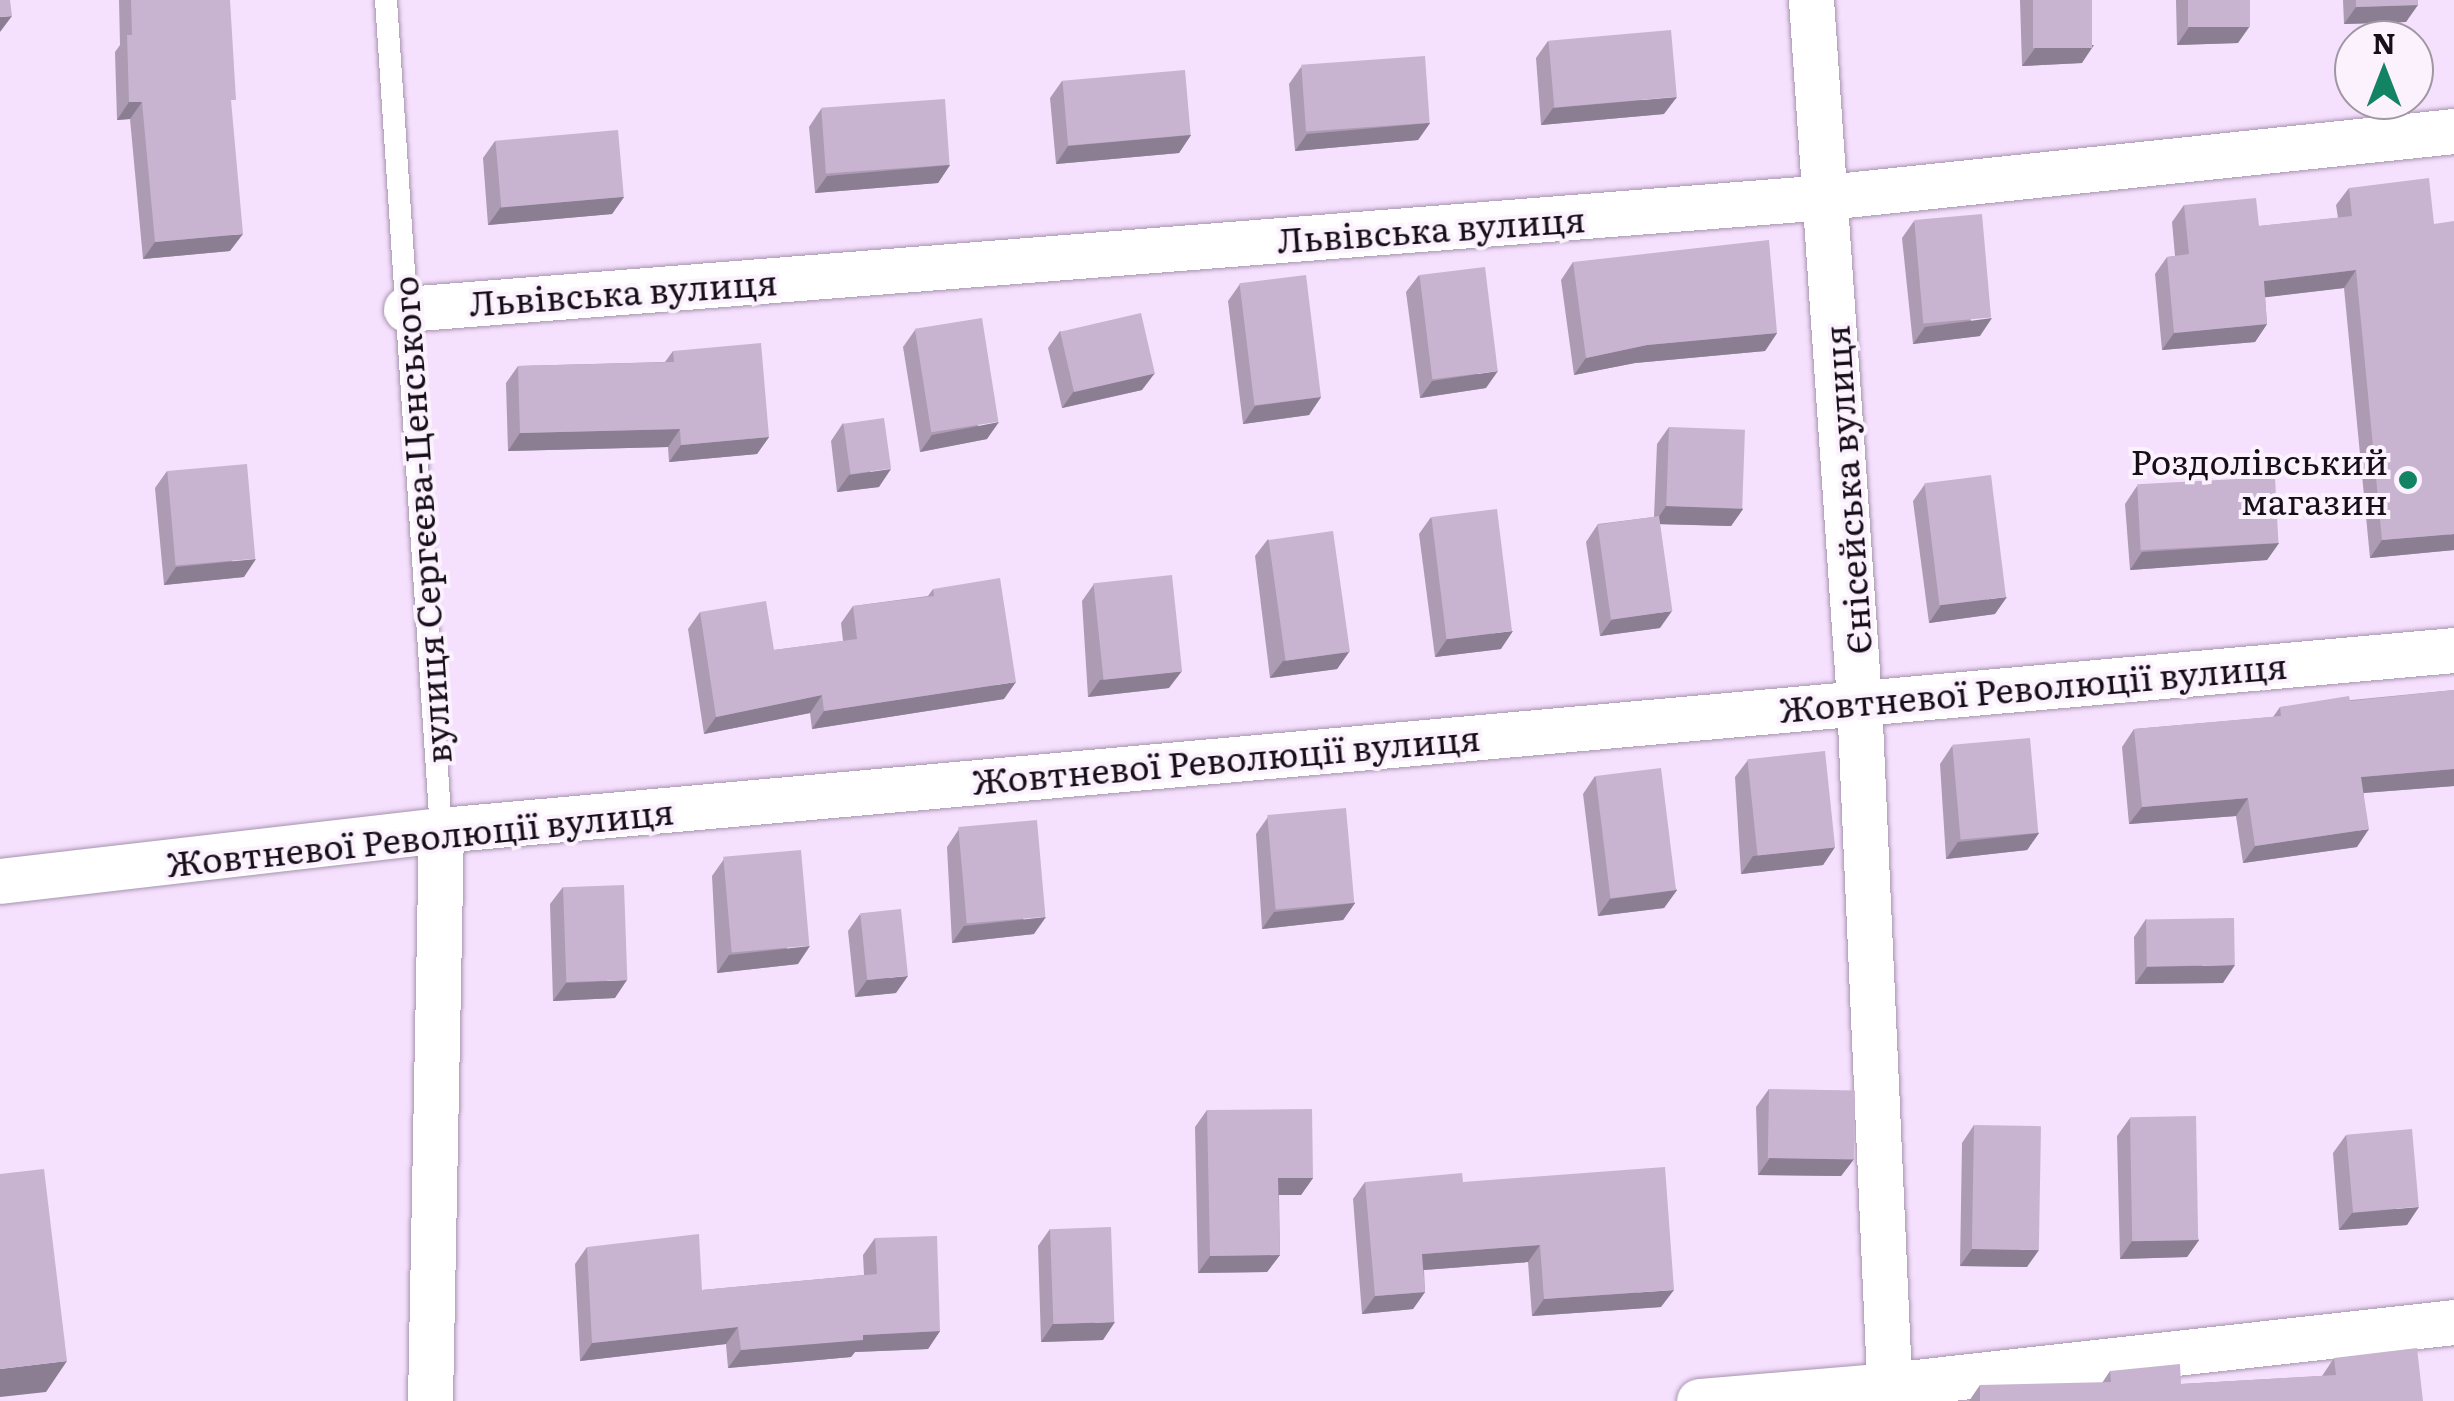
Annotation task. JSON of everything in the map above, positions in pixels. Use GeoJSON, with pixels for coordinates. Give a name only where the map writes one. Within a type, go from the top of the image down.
{"type":"FeatureCollection","features":[{"type":"Feature","properties":{"kind":"street","name":"Єнісейська вулиця"},"geometry":{"type":"LineString","coordinates":[[1812,0],[1859,700],[1889,1393]]}},
{"type":"Feature","properties":{"kind":"street","name":"Львівська вулиця"},"geometry":{"type":"LineString","coordinates":[[406,308],[1827,197],[2454,131]]}},
{"type":"Feature","properties":{"kind":"street","name":"Жовтневої Революції вулиця"},"geometry":{"type":"LineString","coordinates":[[0,881],[441,830],[1859,700],[2454,650]]}},
{"type":"Feature","properties":{"kind":"street","name":"вулиця Сергєєва-Ценського"},"geometry":{"type":"LineString","coordinates":[[430,1401],[441,830]]}},
{"type":"Feature","properties":{"kind":"street"},"geometry":{"type":"LineString","coordinates":[[1699,1401],[1889,1393],[2454,1322]]}},
{"type":"Feature","properties":{"kind":"lane","name":"вулиця Сергєєва-Ценського"},"geometry":{"type":"LineString","coordinates":[[386,0],[441,830]]}},
{"type":"Feature","properties":{"kind":"building"},"geometry":{"type":"Polygon","coordinates":[[[0,0],[10,0],[12,16],[0,17],[0,0]]]}},
{"type":"Feature","properties":{"kind":"building"},"geometry":{"type":"Polygon","coordinates":[[[131,0],[230,0],[236,100],[231,100],[243,234],[155,242],[142,102],[129,102],[127,35],[132,35],[131,0]]]}},
{"type":"Feature","properties":{"kind":"building"},"geometry":{"type":"Polygon","coordinates":[[[2033,0],[2092,0],[2092,48],[2033,48],[2033,0]]]}},
{"type":"Feature","properties":{"kind":"building"},"geometry":{"type":"Polygon","coordinates":[[[2188,0],[2250,0],[2250,27],[2188,27],[2188,0]]]}},
{"type":"Feature","properties":{"kind":"building"},"geometry":{"type":"Polygon","coordinates":[[[2356,0],[2418,0],[2418,5],[2356,7],[2356,0]]]}},
{"type":"Feature","properties":{"kind":"building"},"geometry":{"type":"Polygon","coordinates":[[[1671,30],[1677,97],[1554,107],[1548,41],[1671,30]]]}},
{"type":"Feature","properties":{"kind":"building"},"geometry":{"type":"Polygon","coordinates":[[[1425,56],[1430,123],[1306,131],[1301,65],[1425,56]]]}},
{"type":"Feature","properties":{"kind":"building"},"geometry":{"type":"Polygon","coordinates":[[[1185,70],[1191,135],[1068,145],[1062,81],[1185,70]]]}},
{"type":"Feature","properties":{"kind":"building"},"geometry":{"type":"Polygon","coordinates":[[[945,99],[950,165],[826,173],[821,108],[945,99]]]}},
{"type":"Feature","properties":{"kind":"building"},"geometry":{"type":"Polygon","coordinates":[[[618,130],[624,197],[501,207],[495,141],[618,130]]]}},
{"type":"Feature","properties":{"kind":"building"},"geometry":{"type":"Polygon","coordinates":[[[2429,178],[2434,224],[2454,221],[2454,534],[2382,540],[2356,270],[2264,281],[2267,324],[2174,333],[2167,257],[2189,254],[2184,205],[2256,198],[2259,226],[2352,216],[2349,188],[2429,178]]]}},
{"type":"Feature","properties":{"kind":"building"},"geometry":{"type":"Polygon","coordinates":[[[1982,214],[1991,318],[1923,324],[1914,220],[1982,214]]]}},
{"type":"Feature","properties":{"kind":"building"},"geometry":{"type":"Polygon","coordinates":[[[1769,240],[1777,333],[1647,345],[1586,358],[1573,262],[1769,240]]]}},
{"type":"Feature","properties":{"kind":"building"},"geometry":{"type":"Polygon","coordinates":[[[1485,267],[1498,371],[1432,379],[1419,275],[1485,267]]]}},
{"type":"Feature","properties":{"kind":"building"},"geometry":{"type":"Polygon","coordinates":[[[1306,275],[1321,397],[1254,405],[1239,283],[1306,275]]]}},
{"type":"Feature","properties":{"kind":"building"},"geometry":{"type":"Polygon","coordinates":[[[1141,313],[1155,373],[1074,392],[1060,332],[1141,313]]]}},
{"type":"Feature","properties":{"kind":"building"},"geometry":{"type":"Polygon","coordinates":[[[982,318],[998,422],[931,432],[915,329],[982,318]]]}},
{"type":"Feature","properties":{"kind":"building"},"geometry":{"type":"Polygon","coordinates":[[[761,343],[769,437],[681,445],[680,429],[520,433],[518,366],[674,362],[673,351],[761,343]]]}},
{"type":"Feature","properties":{"kind":"building"},"geometry":{"type":"Polygon","coordinates":[[[884,418],[891,469],[850,474],[843,424],[884,418]]]}},
{"type":"Feature","properties":{"kind":"building"},"geometry":{"type":"Polygon","coordinates":[[[1669,427],[1745,430],[1742,509],[1666,506],[1669,427]]]}},
{"type":"Feature","properties":{"kind":"building"},"geometry":{"type":"Polygon","coordinates":[[[247,464],[255,559],[176,566],[167,471],[247,464]]]}},
{"type":"Feature","properties":{"kind":"building"},"geometry":{"type":"Polygon","coordinates":[[[1991,475],[2006,597],[1939,605],[1924,483],[1991,475]]]}},
{"type":"Feature","properties":{"kind":"building"},"geometry":{"type":"Polygon","coordinates":[[[2275,477],[2278,543],[2141,550],[2137,484],[2275,477]]]}},
{"type":"Feature","properties":{"kind":"building"},"geometry":{"type":"Polygon","coordinates":[[[1497,509],[1512,631],[1446,639],[1431,517],[1497,509]]]}},
{"type":"Feature","properties":{"kind":"building"},"geometry":{"type":"Polygon","coordinates":[[[1659,516],[1672,611],[1611,620],[1598,525],[1659,516]]]}},
{"type":"Feature","properties":{"kind":"building"},"geometry":{"type":"Polygon","coordinates":[[[1333,531],[1350,652],[1286,661],[1269,540],[1333,531]]]}},
{"type":"Feature","properties":{"kind":"building"},"geometry":{"type":"Polygon","coordinates":[[[1172,575],[1182,671],[1104,680],[1093,583],[1172,575]]]}},
{"type":"Feature","properties":{"kind":"building"},"geometry":{"type":"Polygon","coordinates":[[[1000,578],[1016,682],[824,711],[822,695],[716,717],[700,612],[766,601],[774,650],[857,639],[853,606],[934,596],[933,589],[1000,578]]]}},
{"type":"Feature","properties":{"kind":"building"},"geometry":{"type":"Polygon","coordinates":[[[2454,690],[2454,769],[2361,777],[2369,829],[2255,846],[2248,798],[2142,807],[2134,729],[2281,716],[2280,707],[2349,696],[2350,701],[2454,690]]]}},
{"type":"Feature","properties":{"kind":"building"},"geometry":{"type":"Polygon","coordinates":[[[2030,738],[2038,833],[1961,839],[1952,745],[2030,738]]]}},
{"type":"Feature","properties":{"kind":"building"},"geometry":{"type":"Polygon","coordinates":[[[1825,751],[1835,847],[1758,856],[1747,759],[1825,751]]]}},
{"type":"Feature","properties":{"kind":"building"},"geometry":{"type":"Polygon","coordinates":[[[1661,768],[1676,890],[1610,898],[1595,776],[1661,768]]]}},
{"type":"Feature","properties":{"kind":"building"},"geometry":{"type":"Polygon","coordinates":[[[1346,808],[1354,903],[1276,910],[1267,815],[1346,808]]]}},
{"type":"Feature","properties":{"kind":"building"},"geometry":{"type":"Polygon","coordinates":[[[1037,820],[1045,917],[967,924],[958,827],[1037,820]]]}},
{"type":"Feature","properties":{"kind":"building"},"geometry":{"type":"Polygon","coordinates":[[[801,850],[809,946],[732,952],[723,857],[801,850]]]}},
{"type":"Feature","properties":{"kind":"building"},"geometry":{"type":"Polygon","coordinates":[[[624,885],[627,980],[566,982],[563,887],[624,885]]]}},
{"type":"Feature","properties":{"kind":"building"},"geometry":{"type":"Polygon","coordinates":[[[901,909],[908,976],[867,980],[860,913],[901,909]]]}},
{"type":"Feature","properties":{"kind":"building"},"geometry":{"type":"Polygon","coordinates":[[[2234,918],[2235,965],[2147,967],[2146,920],[2234,918]]]}},
{"type":"Feature","properties":{"kind":"building"},"geometry":{"type":"Polygon","coordinates":[[[1769,1089],[1855,1091],[1854,1159],[1768,1158],[1769,1089]]]}},
{"type":"Feature","properties":{"kind":"building"},"geometry":{"type":"Polygon","coordinates":[[[1312,1109],[1313,1178],[1278,1178],[1280,1255],[1210,1256],[1207,1110],[1312,1109]]]}},
{"type":"Feature","properties":{"kind":"building"},"geometry":{"type":"Polygon","coordinates":[[[2196,1116],[2198,1240],[2132,1241],[2130,1117],[2196,1116]]]}},
{"type":"Feature","properties":{"kind":"building"},"geometry":{"type":"Polygon","coordinates":[[[1974,1125],[2041,1126],[2039,1250],[1972,1249],[1974,1125]]]}},
{"type":"Feature","properties":{"kind":"building"},"geometry":{"type":"Polygon","coordinates":[[[2412,1129],[2419,1207],[2353,1212],[2346,1135],[2412,1129]]]}},
{"type":"Feature","properties":{"kind":"building"},"geometry":{"type":"Polygon","coordinates":[[[1665,1167],[1674,1290],[1544,1299],[1540,1245],[1422,1254],[1425,1292],[1375,1296],[1365,1182],[1462,1173],[1463,1182],[1665,1167]]]}},
{"type":"Feature","properties":{"kind":"building"},"geometry":{"type":"Polygon","coordinates":[[[44,1169],[67,1361],[0,1369],[0,1174],[44,1169]]]}},
{"type":"Feature","properties":{"kind":"building"},"geometry":{"type":"Polygon","coordinates":[[[1111,1227],[1114,1322],[1053,1324],[1050,1229],[1111,1227]]]}},
{"type":"Feature","properties":{"kind":"building"},"geometry":{"type":"Polygon","coordinates":[[[699,1234],[702,1290],[877,1274],[875,1238],[937,1236],[940,1331],[863,1335],[863,1340],[741,1350],[738,1327],[592,1343],[587,1247],[699,1234]]]}},
{"type":"Feature","properties":{"kind":"building"},"geometry":{"type":"Polygon","coordinates":[[[2417,1348],[2423,1401],[1980,1401],[1980,1385],[2111,1382],[2110,1371],[2180,1364],[2181,1384],[2336,1375],[2334,1358],[2417,1348]]]}},
{"type":"Feature","properties":{"kind":"place","name":"Роздолівський магазин"},"geometry":{"type":"Point","coordinates":[2408,480]}}]}
